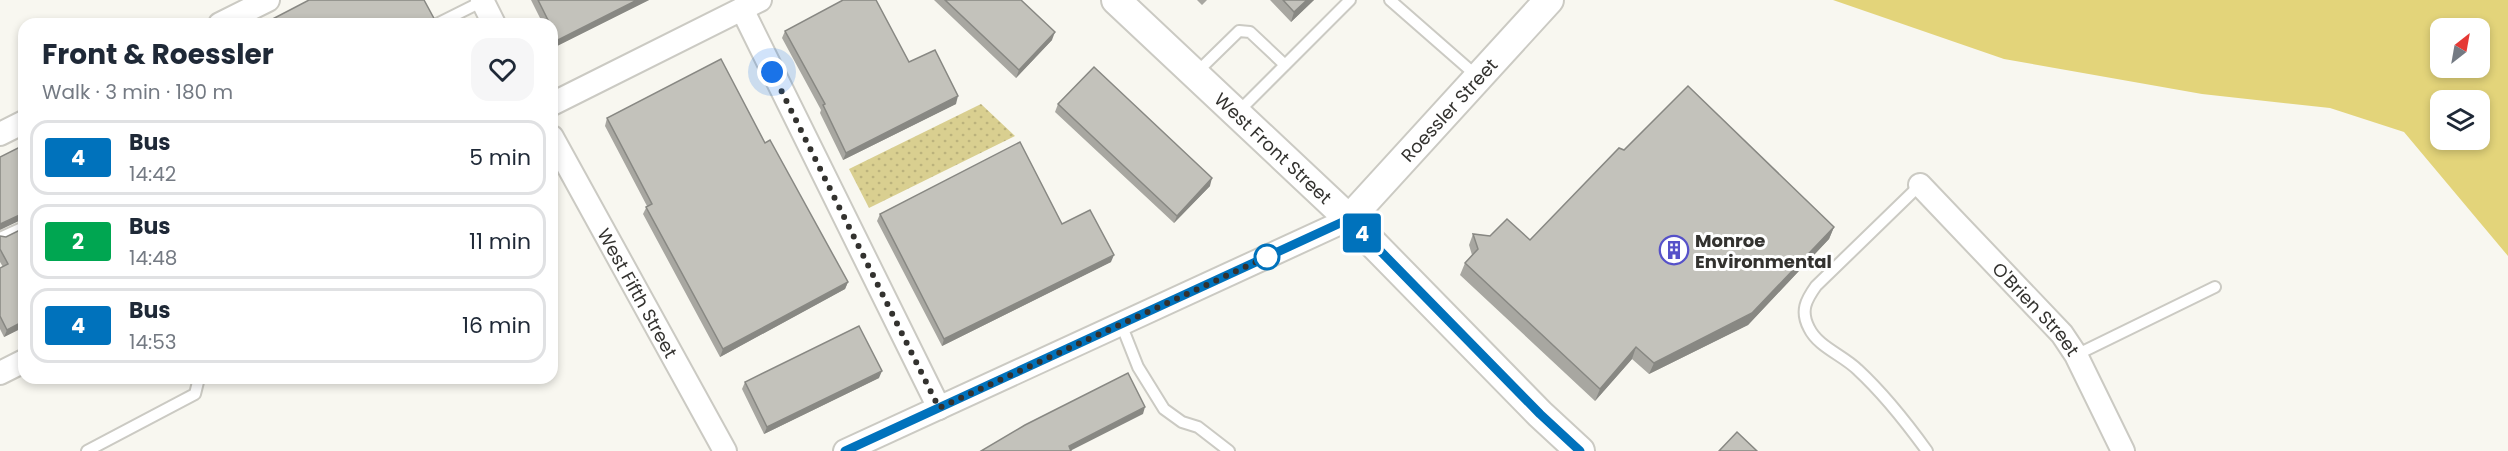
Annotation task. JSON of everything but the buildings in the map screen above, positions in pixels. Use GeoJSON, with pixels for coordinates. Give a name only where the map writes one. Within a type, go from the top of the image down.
{"type":"FeatureCollection","features":[{"type":"Feature","properties":{"kind":"street"},"geometry":{"type":"LineString","coordinates":[[232,18],[268,0]]}},
{"type":"Feature","properties":{"kind":"street"},"geometry":{"type":"LineString","coordinates":[[483,0],[491,18]]}},
{"type":"Feature","properties":{"kind":"street","name":"West Front Street"},"geometry":{"type":"LineString","coordinates":[[1116,0],[1349,219],[1540,414],[1580,451]]}},
{"type":"Feature","properties":{"kind":"street"},"geometry":{"type":"LineString","coordinates":[[558,101],[750,4],[939,408]]}},
{"type":"Feature","properties":{"kind":"street","name":"Roessler Street"},"geometry":{"type":"LineString","coordinates":[[1349,219],[1540,10]]}},
{"type":"Feature","properties":{"kind":"street"},"geometry":{"type":"LineString","coordinates":[[0,134],[18,125]]}},
{"type":"Feature","properties":{"kind":"street","name":"West Fifth Street"},"geometry":{"type":"LineString","coordinates":[[558,148],[725,451]]}},
{"type":"Feature","properties":{"kind":"street","name":"O'Brien Street"},"geometry":{"type":"LineString","coordinates":[[1920,185],[2062,334],[2076,355],[2122,451]]}},
{"type":"Feature","properties":{"kind":"street"},"geometry":{"type":"LineString","coordinates":[[845,451],[1349,219]]}},
{"type":"Feature","properties":{"kind":"street"},"geometry":{"type":"LineString","coordinates":[[0,373],[18,364]]}},
{"type":"Feature","properties":{"kind":"street"},"geometry":{"type":"LineString","coordinates":[[1540,414],[1557,451]]}},
{"type":"Feature","properties":{"kind":"lane"},"geometry":{"type":"LineString","coordinates":[[448,18],[483,0]]}},
{"type":"Feature","properties":{"kind":"lane"},"geometry":{"type":"LineString","coordinates":[[1237,113],[1350,0]]}},
{"type":"Feature","properties":{"kind":"lane"},"geometry":{"type":"LineString","coordinates":[[1390,0],[1478,78]]}},
{"type":"Feature","properties":{"kind":"lane"},"geometry":{"type":"LineString","coordinates":[[1194,74],[1239,31],[1244,30],[1250,32],[1284,65]]}},
{"type":"Feature","properties":{"kind":"lane"},"geometry":{"type":"LineString","coordinates":[[1920,185],[1816,286],[1806,299],[1803,312],[1809,329],[1827,348],[1855,367],[1893,405],[1927,451]]}},
{"type":"Feature","properties":{"kind":"lane"},"geometry":{"type":"LineString","coordinates":[[0,238],[18,229]]}},
{"type":"Feature","properties":{"kind":"lane"},"geometry":{"type":"LineString","coordinates":[[2076,355],[2215,287]]}},
{"type":"Feature","properties":{"kind":"lane"},"geometry":{"type":"LineString","coordinates":[[1121,324],[1138,368],[1164,409],[1182,422],[1198,427],[1229,451]]}},
{"type":"Feature","properties":{"kind":"lane"},"geometry":{"type":"LineString","coordinates":[[87,451],[195,394],[198,384]]}},
{"type":"Feature","properties":{"kind":"shaded area"},"geometry":{"type":"Polygon","coordinates":[[[1833,0],[2508,0],[2508,256],[2404,132],[2330,108],[2202,94],[2004,59],[1833,0]]]}},
{"type":"Feature","properties":{"kind":"shaded area"},"geometry":{"type":"Polygon","coordinates":[[[981,104],[1015,136],[869,208],[849,169],[981,104]]]}},
{"type":"Feature","properties":{"kind":"bus line","name":"4"},"geometry":{"type":"LineString","coordinates":[[845,451],[1349,219],[1540,414],[1580,451]]}},
{"type":"Feature","properties":{"kind":"place","name":"Monroe Environmental"},"geometry":{"type":"Point","coordinates":[1674,250]}},
{"type":"Feature","properties":{"kind":"route"},"geometry":{"type":"LineString","coordinates":[[772,72],[939,408],[1267,257]]}}]}
